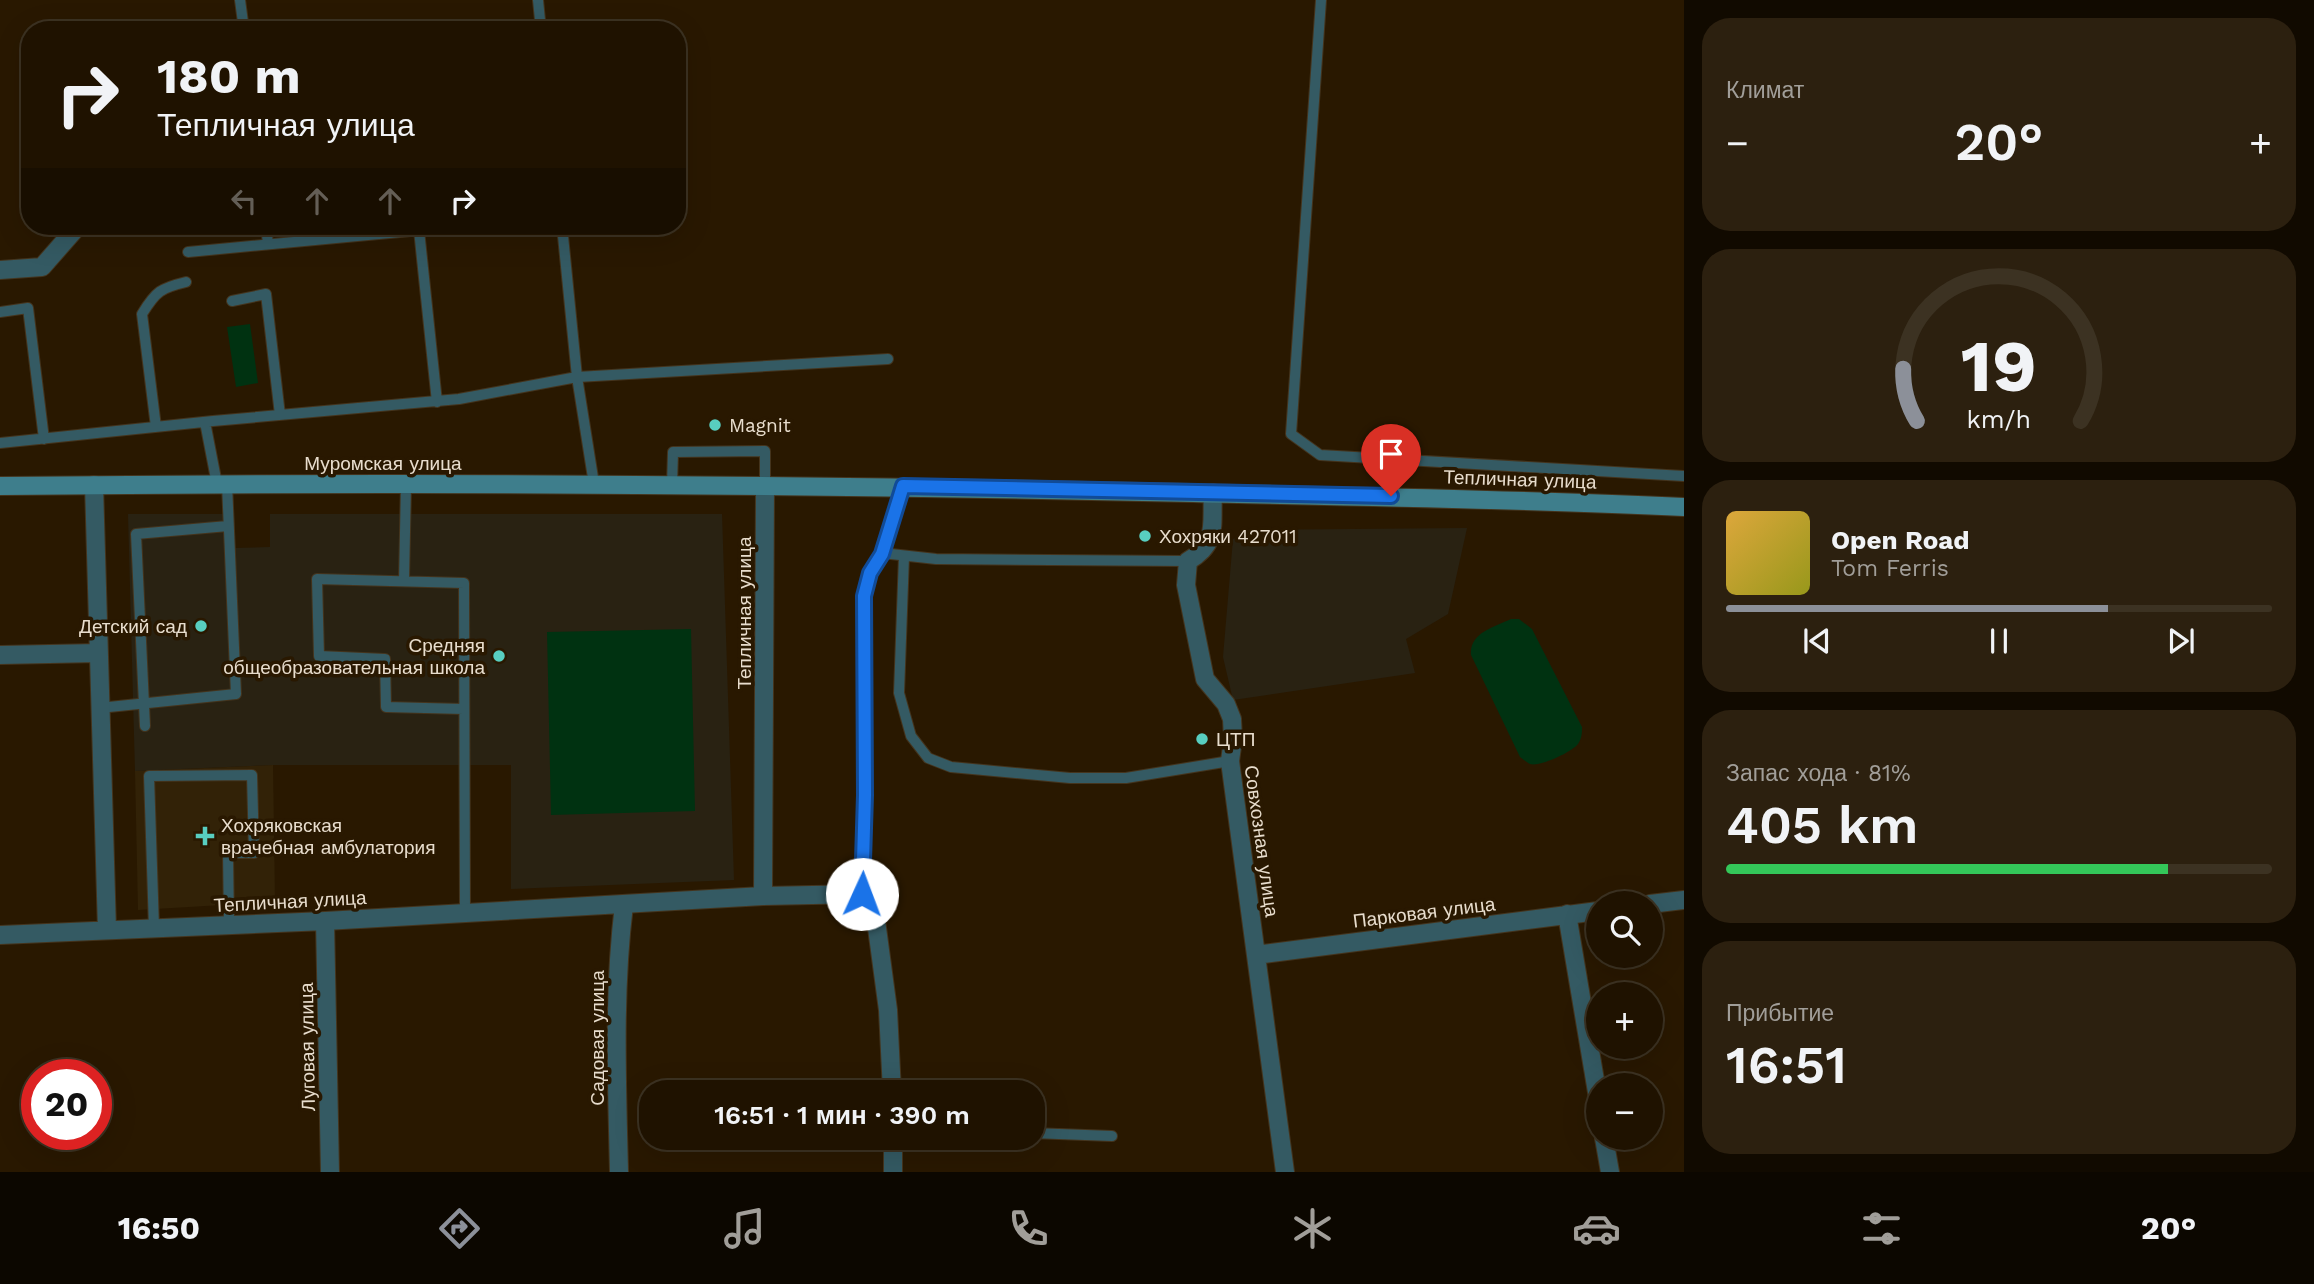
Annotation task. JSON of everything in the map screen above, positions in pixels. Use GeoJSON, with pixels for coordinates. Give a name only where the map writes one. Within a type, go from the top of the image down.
{"type":"FeatureCollection","features":[{"type":"Feature","properties":{"kind":"street"},"geometry":{"type":"LineString","coordinates":[[0,270],[42,267],[70,235]]}},
{"type":"Feature","properties":{"kind":"street"},"geometry":{"type":"LineString","coordinates":[[94,485],[107,930]]}},
{"type":"Feature","properties":{"kind":"street","name":"Муромская улица"},"geometry":{"type":"LineString","coordinates":[[0,486],[765,485]]}},
{"type":"Feature","properties":{"kind":"street","name":"Тепличная улица"},"geometry":{"type":"LineString","coordinates":[[0,935],[464,914],[763,896],[765,485],[1554,500],[1684,506]]}},
{"type":"Feature","properties":{"kind":"street"},"geometry":{"type":"LineString","coordinates":[[1188,561],[1210,543],[1213,493]]}},
{"type":"Feature","properties":{"kind":"street","name":"Совхозная улица"},"geometry":{"type":"LineString","coordinates":[[1188,561],[1186,585],[1205,679],[1226,704],[1232,719],[1234,739],[1230,761],[1285,1172]]}},
{"type":"Feature","properties":{"kind":"street"},"geometry":{"type":"LineString","coordinates":[[0,655],[98,653]]}},
{"type":"Feature","properties":{"kind":"street"},"geometry":{"type":"LineString","coordinates":[[763,896],[862,894],[875,913],[888,1010],[891,1080]]}},
{"type":"Feature","properties":{"kind":"street"},"geometry":{"type":"LineString","coordinates":[[1663,902],[1684,900]]}},
{"type":"Feature","properties":{"kind":"street","name":"Садовая улица"},"geometry":{"type":"LineString","coordinates":[[619,1172],[616,1028],[619,949],[624,905]]}},
{"type":"Feature","properties":{"kind":"street","name":"Парковая улица"},"geometry":{"type":"LineString","coordinates":[[1256,955],[1586,912]]}},
{"type":"Feature","properties":{"kind":"street"},"geometry":{"type":"LineString","coordinates":[[1567,914],[1594,1073]]}},
{"type":"Feature","properties":{"kind":"street","name":"Луговая улица"},"geometry":{"type":"LineString","coordinates":[[325,921],[330,1172]]}},
{"type":"Feature","properties":{"kind":"street"},"geometry":{"type":"LineString","coordinates":[[893,1150],[893,1172]]}},
{"type":"Feature","properties":{"kind":"street"},"geometry":{"type":"LineString","coordinates":[[1606,1150],[1610,1172]]}},
{"type":"Feature","properties":{"kind":"lane"},"geometry":{"type":"LineString","coordinates":[[240,0],[243,21]]}},
{"type":"Feature","properties":{"kind":"lane"},"geometry":{"type":"LineString","coordinates":[[538,0],[540,21]]}},
{"type":"Feature","properties":{"kind":"lane"},"geometry":{"type":"LineString","coordinates":[[1321,0],[1292,433],[1320,455],[1684,476]]}},
{"type":"Feature","properties":{"kind":"lane"},"geometry":{"type":"LineString","coordinates":[[267,235],[268,244]]}},
{"type":"Feature","properties":{"kind":"lane"},"geometry":{"type":"LineString","coordinates":[[188,252],[365,235]]}},
{"type":"Feature","properties":{"kind":"lane"},"geometry":{"type":"LineString","coordinates":[[420,235],[437,402]]}},
{"type":"Feature","properties":{"kind":"lane"},"geometry":{"type":"LineString","coordinates":[[563,235],[577,377],[594,484]]}},
{"type":"Feature","properties":{"kind":"lane"},"geometry":{"type":"LineString","coordinates":[[156,427],[142,314],[164,287],[186,282]]}},
{"type":"Feature","properties":{"kind":"lane"},"geometry":{"type":"LineString","coordinates":[[232,301],[265,294],[280,415]]}},
{"type":"Feature","properties":{"kind":"lane"},"geometry":{"type":"LineString","coordinates":[[0,312],[28,308],[44,439]]}},
{"type":"Feature","properties":{"kind":"lane"},"geometry":{"type":"LineString","coordinates":[[0,443],[437,402],[577,377],[888,359]]}},
{"type":"Feature","properties":{"kind":"lane"},"geometry":{"type":"LineString","coordinates":[[99,708],[236,694],[228,526],[222,484],[205,422]]}},
{"type":"Feature","properties":{"kind":"lane"},"geometry":{"type":"LineString","coordinates":[[673,485],[673,452],[765,451],[765,485]]}},
{"type":"Feature","properties":{"kind":"lane"},"geometry":{"type":"LineString","coordinates":[[404,581],[406,484]]}},
{"type":"Feature","properties":{"kind":"lane"},"geometry":{"type":"LineString","coordinates":[[862,894],[865,795],[864,596],[870,573],[882,554],[903,486]]}},
{"type":"Feature","properties":{"kind":"lane"},"geometry":{"type":"LineString","coordinates":[[145,726],[136,534],[228,526]]}},
{"type":"Feature","properties":{"kind":"lane"},"geometry":{"type":"LineString","coordinates":[[882,554],[948,559],[1188,561]]}},
{"type":"Feature","properties":{"kind":"lane"},"geometry":{"type":"LineString","coordinates":[[904,556],[899,693],[911,736],[928,758],[951,767],[1098,778],[1126,778],[1230,761]]}},
{"type":"Feature","properties":{"kind":"lane"},"geometry":{"type":"LineString","coordinates":[[464,709],[386,707],[385,659],[318,656],[317,579],[464,583],[464,709],[464,914]]}},
{"type":"Feature","properties":{"kind":"lane"},"geometry":{"type":"LineString","coordinates":[[154,928],[149,776],[252,775],[254,853],[228,853],[229,925]]}},
{"type":"Feature","properties":{"kind":"lane"},"geometry":{"type":"LineString","coordinates":[[1045,1133],[1112,1136]]}},
{"type":"Feature","properties":{"kind":"shaded area","name":"Средняя общеобразовательная школа"},"geometry":{"type":"Polygon","coordinates":[[[128,514],[234,514],[235,548],[270,547],[270,514],[722,514],[734,880],[511,889],[511,765],[273,765],[135,771],[128,514]]]}},
{"type":"Feature","properties":{"kind":"shaded area"},"geometry":{"type":"Polygon","coordinates":[[[1467,528],[1448,614],[1406,639],[1415,673],[1233,700],[1223,657],[1233,539],[1252,530],[1467,528]]]}},
{"type":"Feature","properties":{"kind":"shaded area","name":"Хохряковская врачебная амбулатория"},"geometry":{"type":"Polygon","coordinates":[[[273,765],[275,902],[138,910],[135,771],[273,765]]]}},
{"type":"Feature","properties":{"kind":"green space"},"geometry":{"type":"Polygon","coordinates":[[[250,324],[258,383],[236,387],[227,327],[250,324]]]}},
{"type":"Feature","properties":{"kind":"green space"},"geometry":{"type":"Polygon","coordinates":[[[1511,619],[1519,619],[1532,629],[1582,727],[1580,740],[1575,747],[1541,763],[1530,764],[1520,757],[1471,655],[1471,647],[1478,636],[1511,619]]]}},
{"type":"Feature","properties":{"kind":"green space"},"geometry":{"type":"Polygon","coordinates":[[[691,629],[695,811],[551,815],[547,632],[691,629]]]}},
{"type":"Feature","properties":{"kind":"place","name":"Magnit"},"geometry":{"type":"Point","coordinates":[715,425]}},
{"type":"Feature","properties":{"kind":"place","name":"Хохряки 427011"},"geometry":{"type":"Point","coordinates":[1145,536]}},
{"type":"Feature","properties":{"kind":"place","name":"Детский сад"},"geometry":{"type":"Point","coordinates":[201,626]}},
{"type":"Feature","properties":{"kind":"place","name":"Средняя общеобразовательная школа"},"geometry":{"type":"Point","coordinates":[499,656]}},
{"type":"Feature","properties":{"kind":"place","name":"ЦТП"},"geometry":{"type":"Point","coordinates":[1202,739]}},
{"type":"Feature","properties":{"kind":"place","name":"Хохряковская врачебная амбулатория"},"geometry":{"type":"Point","coordinates":[205,836]}},
{"type":"Feature","properties":{"kind":"route"},"geometry":{"type":"LineString","coordinates":[[862,894],[865,795],[864,596],[870,573],[882,554],[903,486],[1391,496]]}}]}
